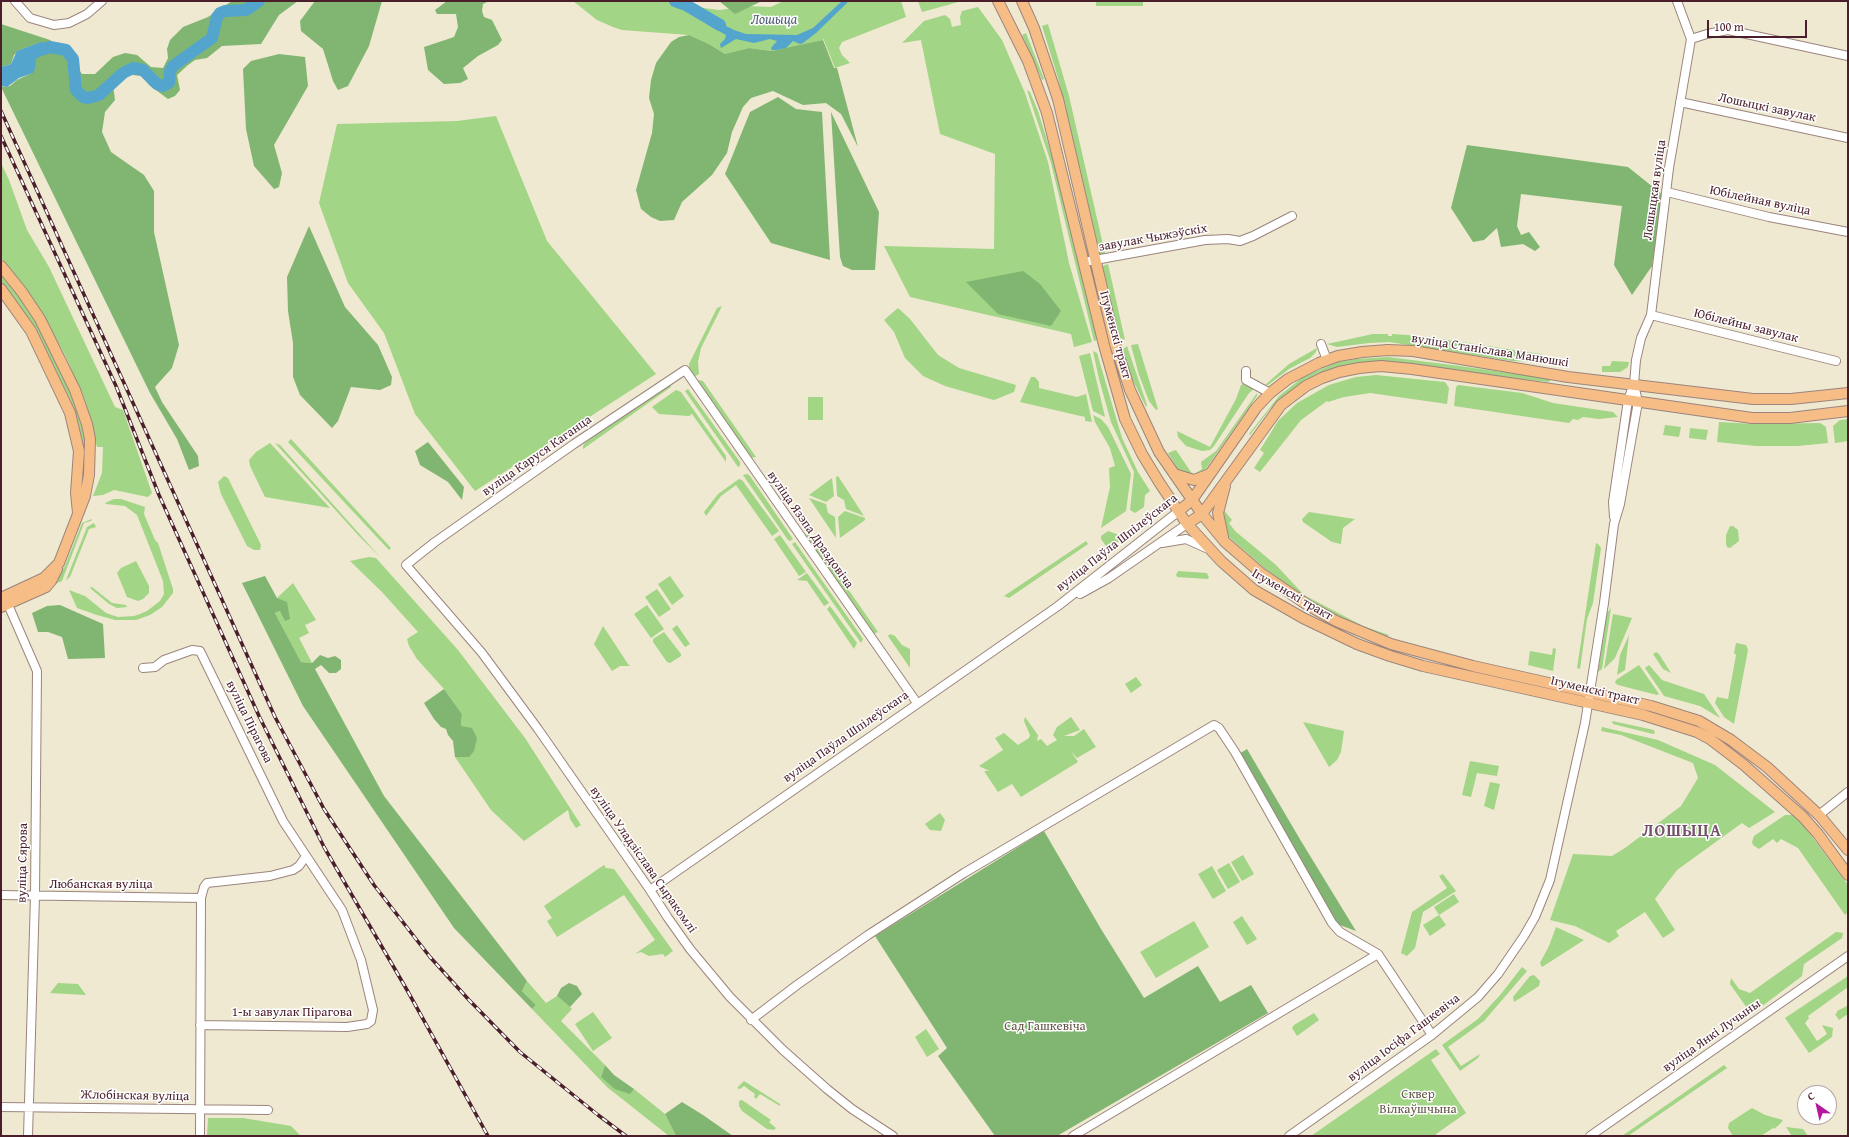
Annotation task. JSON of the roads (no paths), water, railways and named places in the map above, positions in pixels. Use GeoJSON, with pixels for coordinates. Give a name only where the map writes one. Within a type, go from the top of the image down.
{"type":"FeatureCollection","features":[{"type":"Feature","properties":{"kind":"main road","name":"Ігуменскі тракт"},"geometry":{"type":"LineString","coordinates":[[998,1],[1028,61],[1040,92],[1064,178],[1104,345],[1125,419],[1142,454],[1179,511],[1188,524],[1210,549],[1239,578],[1254,590],[1303,618],[1357,644],[1423,666],[1667,722],[1710,739],[1750,769],[1803,817],[1818,834],[1848,875]]}},
{"type":"Feature","properties":{"kind":"main road","name":"Ігуменскі тракт"},"geometry":{"type":"LineString","coordinates":[[1022,1],[1034,28],[1058,99],[1115,344],[1127,384],[1154,443],[1202,514],[1225,542],[1262,574],[1309,606],[1336,621],[1391,644],[1460,662],[1669,710],[1699,721],[1750,753],[1820,815],[1848,850]]}},
{"type":"Feature","properties":{"kind":"main road"},"geometry":{"type":"LineString","coordinates":[[1,266],[22,292],[40,319],[66,371],[84,413],[90,439],[89,475],[85,496],[51,581],[46,587],[3,601]]}},
{"type":"Feature","properties":{"kind":"main road"},"geometry":{"type":"LineString","coordinates":[[1,289],[31,331],[70,414],[78,451],[76,493],[78,512]]}},
{"type":"Feature","properties":{"kind":"main road","name":"вуліца Станіслава Манюшкі"},"geometry":{"type":"LineString","coordinates":[[1192,500],[1256,408],[1270,393],[1303,370],[1327,360],[1362,352],[1388,350],[1413,351],[1568,377],[1753,399],[1791,399],[1848,393]]}},
{"type":"Feature","properties":{"kind":"main road"},"geometry":{"type":"LineString","coordinates":[[1202,514],[1281,405],[1306,386],[1322,378],[1346,370],[1381,366],[1412,369],[1752,418],[1798,417],[1848,411]]}},
{"type":"Feature","properties":{"kind":"main road"},"geometry":{"type":"LineString","coordinates":[[1174,473],[1194,480],[1211,473]]}},
{"type":"Feature","properties":{"kind":"main road"},"geometry":{"type":"LineString","coordinates":[[1225,542],[1218,513],[1226,480]]}},
{"type":"Feature","properties":{"kind":"main road","name":"вуліца Паўла Шпілеўскага"},"geometry":{"type":"LineString","coordinates":[[1179,511],[1192,500]]}},
{"type":"Feature","properties":{"kind":"main road","name":"вуліца Паўла Шпілеўскага"},"geometry":{"type":"LineString","coordinates":[[1188,524],[1202,514]]}},
{"type":"Feature","properties":{"kind":"street"},"geometry":{"type":"LineString","coordinates":[[15,1],[30,18],[54,25],[69,23],[87,14],[102,1]]}},
{"type":"Feature","properties":{"kind":"street"},"geometry":{"type":"LineString","coordinates":[[1676,1],[1692,39],[1707,34],[1728,30],[1848,56]]}},
{"type":"Feature","properties":{"kind":"street","name":"Лошыцкая вуліца"},"geometry":{"type":"LineString","coordinates":[[1614,524],[1613,502],[1633,401],[1636,360],[1641,338],[1651,315],[1680,102],[1692,39]]}},
{"type":"Feature","properties":{"kind":"street","name":"Лошыцкі завулак"},"geometry":{"type":"LineString","coordinates":[[1680,102],[1848,138]]}},
{"type":"Feature","properties":{"kind":"street","name":"Юбілейная вуліца"},"geometry":{"type":"LineString","coordinates":[[1667,192],[1769,217],[1848,232]]}},
{"type":"Feature","properties":{"kind":"street","name":"завулак Чыжэўскіх"},"geometry":{"type":"LineString","coordinates":[[1084,262],[1205,240],[1228,239],[1240,241],[1292,216]]}},
{"type":"Feature","properties":{"kind":"street","name":"Юбілейны завулак"},"geometry":{"type":"LineString","coordinates":[[1651,315],[1836,361]]}},
{"type":"Feature","properties":{"kind":"street"},"geometry":{"type":"LineString","coordinates":[[1321,344],[1327,360]]}},
{"type":"Feature","properties":{"kind":"street","name":"вуліца Каруся Каганца"},"geometry":{"type":"LineString","coordinates":[[406,565],[435,542],[574,444],[685,370]]}},
{"type":"Feature","properties":{"kind":"street","name":"вуліца Язэпа Драздовіча"},"geometry":{"type":"LineString","coordinates":[[685,370],[917,703]]}},
{"type":"Feature","properties":{"kind":"street"},"geometry":{"type":"LineString","coordinates":[[1246,371],[1246,380],[1270,393]]}},
{"type":"Feature","properties":{"kind":"street","name":"вуліца Паўла Шпілеўскага"},"geometry":{"type":"LineString","coordinates":[[650,890],[1058,606],[1179,511]]}},
{"type":"Feature","properties":{"kind":"street","name":"вуліца Паўла Шпілеўскага"},"geometry":{"type":"LineString","coordinates":[[1058,606],[1109,578],[1188,524]]}},
{"type":"Feature","properties":{"kind":"street","name":"вуліца Іосіфа Гашкевіча"},"geometry":{"type":"LineString","coordinates":[[1289,1136],[1432,1035],[1478,996],[1493,980],[1524,936],[1535,917],[1550,880],[1588,703],[1614,524]]}},
{"type":"Feature","properties":{"kind":"street"},"geometry":{"type":"LineString","coordinates":[[1156,545],[1176,539],[1186,539],[1210,549]]}},
{"type":"Feature","properties":{"kind":"street","name":"вуліца Уладзіслава Сыракомлі"},"geometry":{"type":"LineString","coordinates":[[406,565],[482,653],[538,729],[690,949],[730,997],[751,1020],[827,1089],[852,1109],[893,1136]]}},
{"type":"Feature","properties":{"kind":"street","name":"вуліца Сярова"},"geometry":{"type":"LineString","coordinates":[[3,601],[37,671],[35,896],[28,1136]]}},
{"type":"Feature","properties":{"kind":"street","name":"вуліца Пірагова"},"geometry":{"type":"LineString","coordinates":[[143,668],[155,667],[171,658],[192,650],[200,651],[283,821],[306,856]]}},
{"type":"Feature","properties":{"kind":"street"},"geometry":{"type":"LineString","coordinates":[[751,1020],[797,985],[868,936],[964,873],[1214,725],[1219,728],[1235,752],[1335,929],[1378,954],[1432,1035]]}},
{"type":"Feature","properties":{"kind":"street"},"geometry":{"type":"LineString","coordinates":[[1820,815],[1848,792]]}},
{"type":"Feature","properties":{"kind":"street"},"geometry":{"type":"LineString","coordinates":[[200,1136],[201,898],[204,887],[207,883],[234,881],[283,873],[298,866],[306,856]]}},
{"type":"Feature","properties":{"kind":"street","name":"1-ы завулак Пірагова"},"geometry":{"type":"LineString","coordinates":[[200,1025],[347,1027],[367,1024],[371,1021],[373,1010],[361,960],[342,910],[306,856]]}},
{"type":"Feature","properties":{"kind":"street","name":"Любанская вуліца"},"geometry":{"type":"LineString","coordinates":[[1,894],[35,896],[201,898]]}},
{"type":"Feature","properties":{"kind":"street"},"geometry":{"type":"LineString","coordinates":[[1073,1136],[1378,954]]}},
{"type":"Feature","properties":{"kind":"street","name":"вуліца Янкі Лучыны"},"geometry":{"type":"LineString","coordinates":[[1590,1136],[1848,956]]}},
{"type":"Feature","properties":{"kind":"street","name":"Жлобінская вуліца"},"geometry":{"type":"LineString","coordinates":[[1,1107],[268,1110]]}},
{"type":"Feature","properties":{"kind":"water"},"geometry":{"type":"Polygon","coordinates":[[[842,1],[849,1],[816,33],[803,43],[800,44],[793,41],[786,48],[776,50],[772,50],[771,48],[777,41],[770,39],[754,43],[736,39],[721,48],[720,44],[725,39],[726,35],[708,25],[704,20],[705,17],[708,17],[734,30],[746,34],[797,35],[813,28],[842,1]]]}},
{"type":"Feature","properties":{"kind":"water"},"geometry":{"type":"Polygon","coordinates":[[[41,42],[45,44],[46,48],[44,53],[36,59],[33,73],[19,78],[7,87],[1,86],[1,67],[11,64],[17,51],[41,42]]]}},
{"type":"Feature","properties":{"kind":"waterway","name":"Лошыца"},"geometry":{"type":"LineString","coordinates":[[31,53],[50,47],[66,50],[73,59],[76,90],[83,97],[88,98],[99,95],[123,73],[133,68],[143,70],[157,84],[163,86],[169,83],[170,71],[173,66],[212,38],[217,17],[220,13],[225,11],[246,10],[259,1]]}},
{"type":"Feature","properties":{"kind":"waterway","name":"Лошыца"},"geometry":{"type":"LineString","coordinates":[[675,1],[686,5],[720,25]]}},
{"type":"Feature","properties":{"kind":"railway"},"geometry":{"type":"LineString","coordinates":[[1,111],[275,717],[324,809],[374,885],[430,957],[469,1000],[520,1052],[626,1136]]}},
{"type":"Feature","properties":{"kind":"railway"},"geometry":{"type":"LineString","coordinates":[[1,136],[116,386],[159,495],[259,716],[324,847],[407,990],[488,1136]]}},
{"type":"Feature","properties":{"kind":"district","name":"ЛОШЫЦА"},"geometry":{"type":"Point","coordinates":[1682,832]}},
{"type":"Feature","properties":{"kind":"park label","name":"Сад Гашкевіча"},"geometry":{"type":"Point","coordinates":[1045,1027]}},
{"type":"Feature","properties":{"kind":"park label","name":"Сквер Вілкаўшчына"},"geometry":{"type":"Point","coordinates":[1418,1102]}}]}
